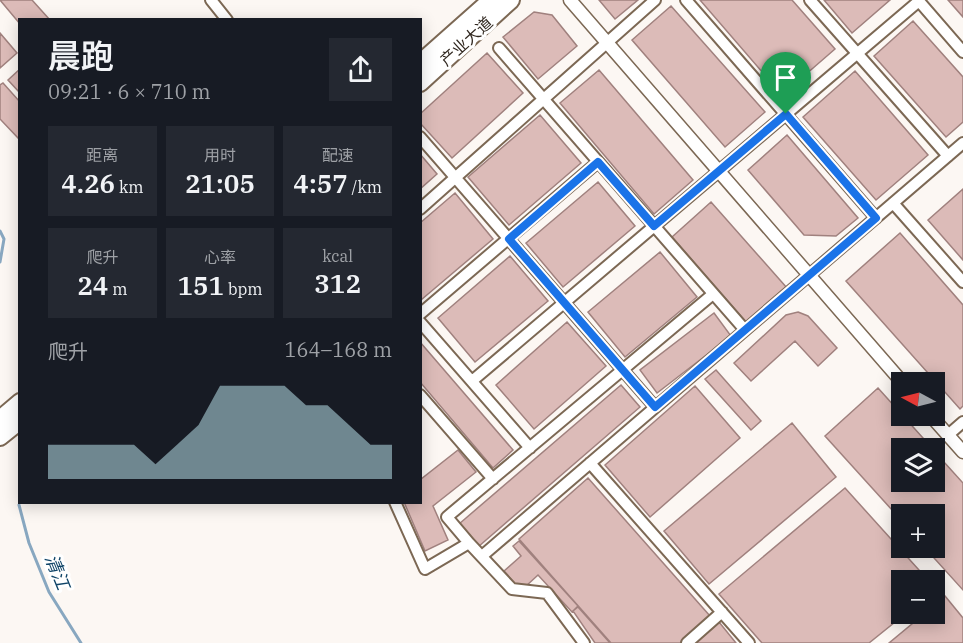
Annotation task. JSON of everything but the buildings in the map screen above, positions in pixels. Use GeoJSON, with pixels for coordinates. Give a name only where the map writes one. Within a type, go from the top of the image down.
{"type":"FeatureCollection","features":[{"type":"Feature","properties":{"kind":"main road","name":"产业大道"},"geometry":{"type":"LineString","coordinates":[[422,61],[491,0]]}},
{"type":"Feature","properties":{"kind":"main road","name":"产业大道"},"geometry":{"type":"LineString","coordinates":[[422,81],[511,0]]}},
{"type":"Feature","properties":{"kind":"main road"},"geometry":{"type":"LineString","coordinates":[[0,419],[18,404]]}},
{"type":"Feature","properties":{"kind":"main road"},"geometry":{"type":"LineString","coordinates":[[0,437],[18,423]]}},
{"type":"Feature","properties":{"kind":"street"},"geometry":{"type":"LineString","coordinates":[[211,0],[225,18]]}},
{"type":"Feature","properties":{"kind":"street"},"geometry":{"type":"LineString","coordinates":[[570,0],[893,372]]}},
{"type":"Feature","properties":{"kind":"street"},"geometry":{"type":"LineString","coordinates":[[422,207],[655,0]]}},
{"type":"Feature","properties":{"kind":"street"},"geometry":{"type":"LineString","coordinates":[[686,0],[876,218]]}},
{"type":"Feature","properties":{"kind":"street"},"geometry":{"type":"LineString","coordinates":[[810,0],[948,156]]}},
{"type":"Feature","properties":{"kind":"street"},"geometry":{"type":"LineString","coordinates":[[472,381],[918,0],[963,52]]}},
{"type":"Feature","properties":{"kind":"street"},"geometry":{"type":"LineString","coordinates":[[499,48],[745,330]]}},
{"type":"Feature","properties":{"kind":"street"},"geometry":{"type":"LineString","coordinates":[[422,138],[655,407]]}},
{"type":"Feature","properties":{"kind":"street"},"geometry":{"type":"LineString","coordinates":[[482,556],[963,143]]}},
{"type":"Feature","properties":{"kind":"street"},"geometry":{"type":"LineString","coordinates":[[422,312],[598,162]]}},
{"type":"Feature","properties":{"kind":"street"},"geometry":{"type":"LineString","coordinates":[[893,203],[963,282]]}},
{"type":"Feature","properties":{"kind":"street"},"geometry":{"type":"LineString","coordinates":[[584,643],[547,592],[512,589],[447,517],[713,294]]}},
{"type":"Feature","properties":{"kind":"street"},"geometry":{"type":"LineString","coordinates":[[422,324],[530,448]]}},
{"type":"Feature","properties":{"kind":"street"},"geometry":{"type":"LineString","coordinates":[[422,397],[493,479]]}},
{"type":"Feature","properties":{"kind":"street"},"geometry":{"type":"LineString","coordinates":[[948,435],[963,422]]}},
{"type":"Feature","properties":{"kind":"street"},"geometry":{"type":"LineString","coordinates":[[940,426],[963,452]]}},
{"type":"Feature","properties":{"kind":"street"},"geometry":{"type":"LineString","coordinates":[[590,463],[748,643]]}},
{"type":"Feature","properties":{"kind":"street"},"geometry":{"type":"LineString","coordinates":[[396,504],[425,570],[469,543]]}},
{"type":"Feature","properties":{"kind":"street"},"geometry":{"type":"LineString","coordinates":[[687,643],[722,612]]}},
{"type":"Feature","properties":{"kind":"waterway","name":"清江"},"geometry":{"type":"LineString","coordinates":[[0,231],[4,239],[0,262]]}},
{"type":"Feature","properties":{"kind":"waterway","name":"清江"},"geometry":{"type":"LineString","coordinates":[[19,505],[29,543],[49,592],[81,643]]}},
{"type":"Feature","properties":{"kind":"route"},"geometry":{"type":"LineString","coordinates":[[786,114],[876,218],[655,407],[509,239],[598,162],[654,226],[786,114]]}}]}
